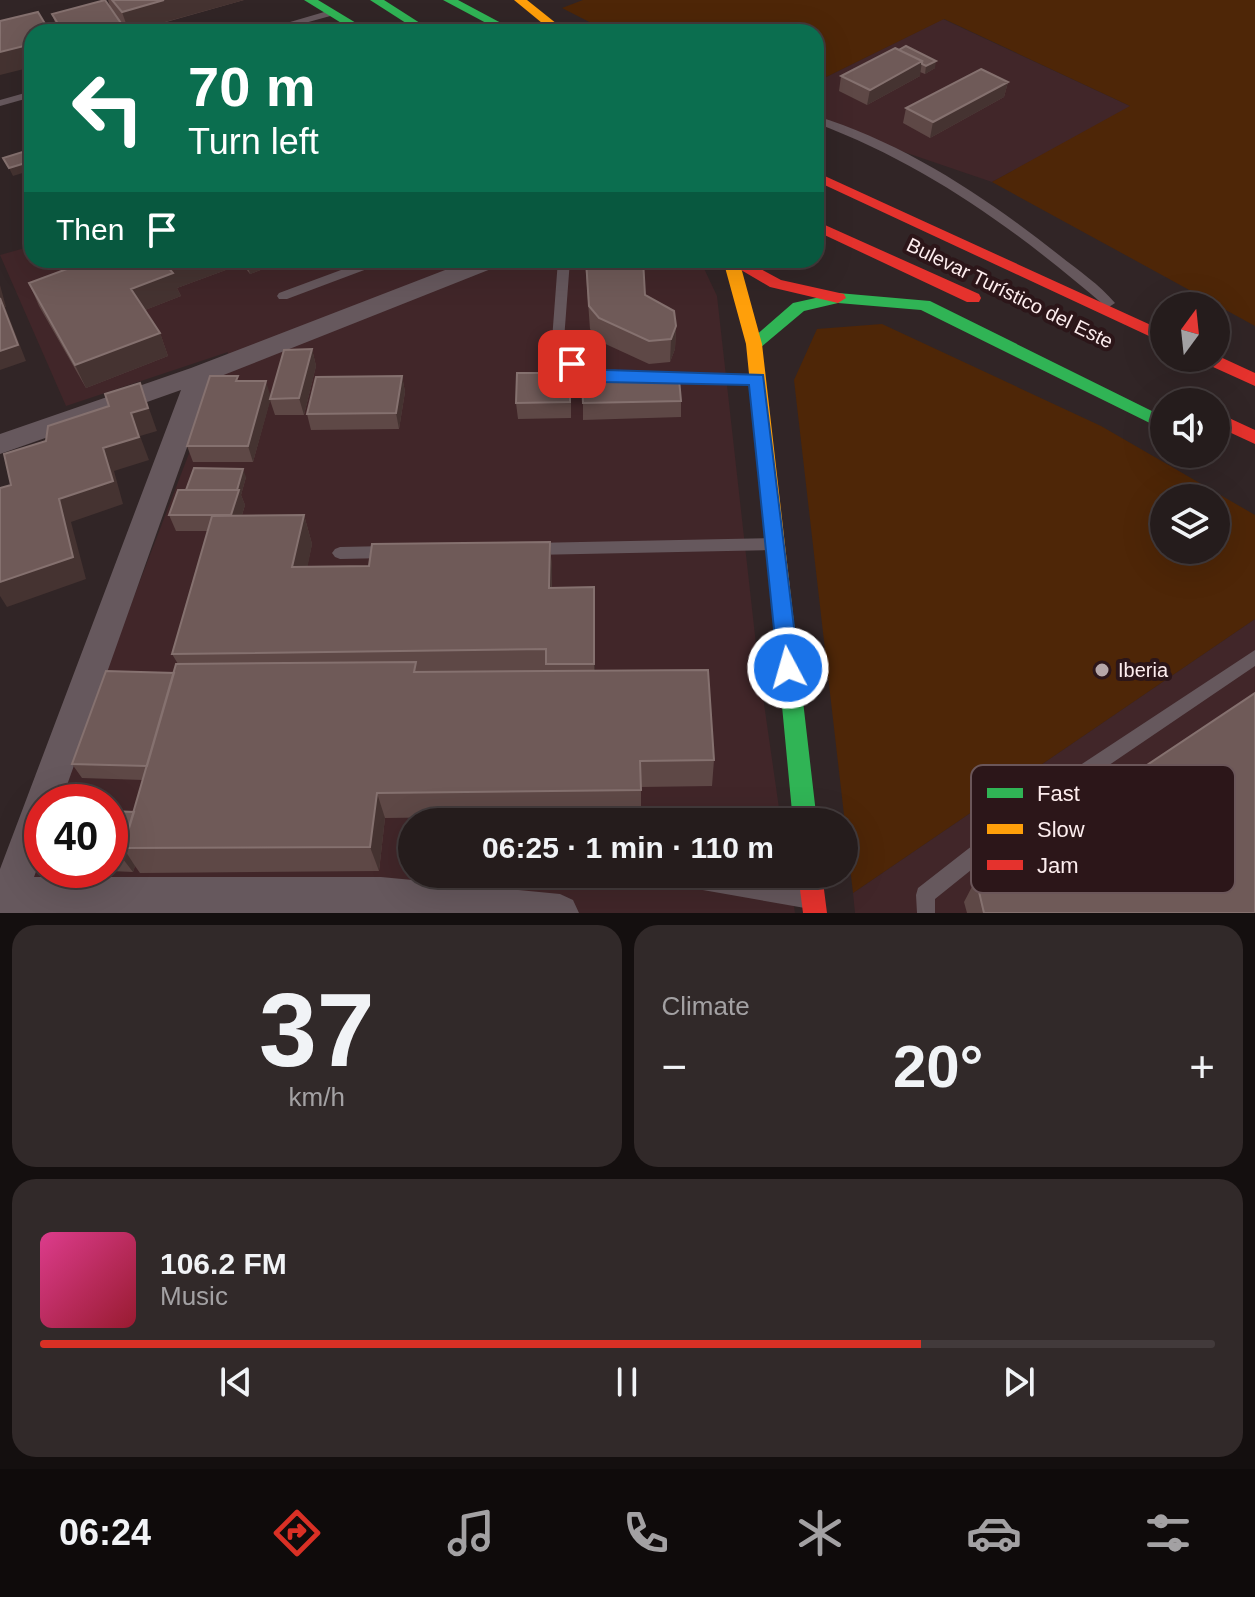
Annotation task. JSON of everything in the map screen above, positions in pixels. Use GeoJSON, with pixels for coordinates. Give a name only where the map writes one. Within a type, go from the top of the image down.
{"type":"FeatureCollection","features":[{"type":"Feature","properties":{"kind":"main road"},"geometry":{"type":"LineString","coordinates":[[310,0],[351,24]]}},
{"type":"Feature","properties":{"kind":"main road"},"geometry":{"type":"LineString","coordinates":[[376,0],[415,24]]}},
{"type":"Feature","properties":{"kind":"main road"},"geometry":{"type":"LineString","coordinates":[[449,0],[496,24]]}},
{"type":"Feature","properties":{"kind":"main road"},"geometry":{"type":"LineString","coordinates":[[520,0],[551,24]]}},
{"type":"Feature","properties":{"kind":"main road","name":"Bulevar Turístico del Este"},"geometry":{"type":"LineString","coordinates":[[824,180],[1150,331]]}},
{"type":"Feature","properties":{"kind":"main road","name":"Bulevar Turístico del Este"},"geometry":{"type":"LineString","coordinates":[[824,229],[996,309]]}},
{"type":"Feature","properties":{"kind":"main road"},"geometry":{"type":"LineString","coordinates":[[734,268],[754,344],[803,808]]}},
{"type":"Feature","properties":{"kind":"main road"},"geometry":{"type":"LineString","coordinates":[[747,268],[776,284],[838,298],[924,305],[1150,417]]}},
{"type":"Feature","properties":{"kind":"main road"},"geometry":{"type":"LineString","coordinates":[[754,344],[799,307],[838,298]]}},
{"type":"Feature","properties":{"kind":"main road"},"geometry":{"type":"LineString","coordinates":[[1230,368],[1255,380]]}},
{"type":"Feature","properties":{"kind":"main road"},"geometry":{"type":"LineString","coordinates":[[1230,425],[1255,438]]}},
{"type":"Feature","properties":{"kind":"street"},"geometry":{"type":"LineString","coordinates":[[0,444],[200,374],[472,268]]}},
{"type":"Feature","properties":{"kind":"street"},"geometry":{"type":"LineString","coordinates":[[49,784],[200,374]]}},
{"type":"Feature","properties":{"kind":"street"},"geometry":{"type":"LineString","coordinates":[[24,847],[4,895],[381,895],[560,913]]}},
{"type":"Feature","properties":{"kind":"lane"},"geometry":{"type":"LineString","coordinates":[[290,24],[331,13]]}},
{"type":"Feature","properties":{"kind":"lane"},"geometry":{"type":"LineString","coordinates":[[0,103],[24,96]]}},
{"type":"Feature","properties":{"kind":"lane"},"geometry":{"type":"LineString","coordinates":[[824,122],[855,132],[941,174],[1038,241],[1134,324]]}},
{"type":"Feature","properties":{"kind":"lane"},"geometry":{"type":"LineString","coordinates":[[283,296],[358,268]]}},
{"type":"Feature","properties":{"kind":"lane"},"geometry":{"type":"LineString","coordinates":[[563,268],[558,340],[572,364],[604,376],[757,379]]}},
{"type":"Feature","properties":{"kind":"lane"},"geometry":{"type":"LineString","coordinates":[[511,549],[775,544]]}},
{"type":"Feature","properties":{"kind":"lane"},"geometry":{"type":"LineString","coordinates":[[340,553],[402,552]]}},
{"type":"Feature","properties":{"kind":"lane"},"geometry":{"type":"LineString","coordinates":[[1097,765],[1255,657]]}},
{"type":"Feature","properties":{"kind":"lane"},"geometry":{"type":"LineString","coordinates":[[926,913],[925,895],[971,859]]}},
{"type":"Feature","properties":{"kind":"lane"},"geometry":{"type":"LineString","coordinates":[[729,888],[814,906]]}},
{"type":"Feature","properties":{"kind":"shaded area"},"geometry":{"type":"Polygon","coordinates":[[[583,0],[1255,0],[1255,326],[1230,312],[1230,292],[1193,292],[992,182],[1130,106],[944,19],[824,78],[824,24],[593,24],[562,8],[583,0]]]}},
{"type":"Feature","properties":{"kind":"shaded area"},"geometry":{"type":"Polygon","coordinates":[[[943,19],[1132,107],[992,182],[824,125],[824,78],[943,19]]]}},
{"type":"Feature","properties":{"kind":"shaded area"},"geometry":{"type":"Polygon","coordinates":[[[24,248],[24,268],[704,268],[717,296],[758,662],[779,808],[398,808],[398,888],[791,888],[795,913],[13,913],[24,884],[24,888],[128,888],[128,784],[62,784],[228,352],[66,406],[0,255],[24,248]]]}},
{"type":"Feature","properties":{"kind":"shaded area"},"geometry":{"type":"Polygon","coordinates":[[[882,324],[1101,426],[1150,454],[1150,468],[1174,468],[1201,484],[1150,484],[1150,564],[1230,564],[1230,501],[1255,515],[1255,619],[1041,765],[971,765],[971,813],[853,893],[852,888],[858,888],[858,808],[843,808],[794,380],[817,329],[882,324]]]}},
{"type":"Feature","properties":{"kind":"shaded area"},"geometry":{"type":"Polygon","coordinates":[[[1255,619],[1255,913],[855,913],[853,893],[971,813],[971,893],[1235,893],[1235,765],[1041,765],[1255,619]]]}},
{"type":"Feature","properties":{"kind":"building"},"geometry":{"type":"Polygon","coordinates":[[[105,0],[122,24],[58,24],[52,14],[105,0]]]}},
{"type":"Feature","properties":{"kind":"building"},"geometry":{"type":"Polygon","coordinates":[[[112,0],[164,0],[122,12],[112,0]]]}},
{"type":"Feature","properties":{"kind":"building"},"geometry":{"type":"Polygon","coordinates":[[[38,12],[45,24],[24,24],[24,46],[0,52],[0,21],[38,12]]]}},
{"type":"Feature","properties":{"kind":"building"},"geometry":{"type":"Polygon","coordinates":[[[906,46],[936,61],[926,66],[922,64],[922,61],[899,50],[906,46]]]}},
{"type":"Feature","properties":{"kind":"building"},"geometry":{"type":"Polygon","coordinates":[[[895,48],[922,61],[870,90],[841,76],[895,48]]]}},
{"type":"Feature","properties":{"kind":"building"},"geometry":{"type":"Polygon","coordinates":[[[981,69],[1008,82],[933,122],[906,108],[981,69]]]}},
{"type":"Feature","properties":{"kind":"building"},"geometry":{"type":"Polygon","coordinates":[[[24,151],[24,163],[9,168],[3,158],[24,151]]]}},
{"type":"Feature","properties":{"kind":"building"},"geometry":{"type":"Polygon","coordinates":[[[69,268],[169,268],[173,273],[131,289],[160,333],[75,365],[29,283],[69,268]]]}},
{"type":"Feature","properties":{"kind":"building"},"geometry":{"type":"Polygon","coordinates":[[[587,268],[643,268],[645,295],[674,311],[676,326],[671,339],[649,341],[599,318],[589,306],[587,268]]]}},
{"type":"Feature","properties":{"kind":"building"},"geometry":{"type":"Polygon","coordinates":[[[0,298],[18,345],[0,351],[0,298]]]}},
{"type":"Feature","properties":{"kind":"building"},"geometry":{"type":"Polygon","coordinates":[[[312,349],[299,398],[270,399],[284,350],[312,349]]]}},
{"type":"Feature","properties":{"kind":"building"},"geometry":{"type":"Polygon","coordinates":[[[517,373],[570,373],[570,402],[516,403],[517,373]]]}},
{"type":"Feature","properties":{"kind":"building"},"geometry":{"type":"Polygon","coordinates":[[[210,376],[238,376],[236,381],[266,381],[248,446],[187,446],[210,376]]]}},
{"type":"Feature","properties":{"kind":"building"},"geometry":{"type":"Polygon","coordinates":[[[402,376],[396,413],[307,414],[316,377],[402,376]]]}},
{"type":"Feature","properties":{"kind":"building"},"geometry":{"type":"Polygon","coordinates":[[[679,379],[681,401],[583,403],[582,382],[679,379]]]}},
{"type":"Feature","properties":{"kind":"building"},"geometry":{"type":"Polygon","coordinates":[[[140,383],[148,408],[131,413],[139,437],[103,448],[113,481],[59,499],[73,557],[0,582],[0,488],[11,485],[4,454],[46,441],[48,426],[109,406],[105,394],[140,383]]]}},
{"type":"Feature","properties":{"kind":"building"},"geometry":{"type":"Polygon","coordinates":[[[194,468],[243,469],[237,490],[186,490],[194,468]]]}},
{"type":"Feature","properties":{"kind":"building"},"geometry":{"type":"Polygon","coordinates":[[[178,490],[239,490],[231,515],[169,515],[178,490]]]}},
{"type":"Feature","properties":{"kind":"building"},"geometry":{"type":"Polygon","coordinates":[[[304,515],[292,567],[369,566],[372,544],[550,542],[549,588],[594,587],[594,664],[546,664],[546,649],[172,654],[212,516],[304,515]]]}},
{"type":"Feature","properties":{"kind":"building"},"geometry":{"type":"Polygon","coordinates":[[[416,662],[414,672],[708,670],[714,760],[640,761],[641,790],[377,793],[370,847],[128,848],[128,831],[176,664],[416,662]]]}},
{"type":"Feature","properties":{"kind":"building"},"geometry":{"type":"Polygon","coordinates":[[[106,671],[174,673],[147,766],[72,764],[106,671]]]}},
{"type":"Feature","properties":{"kind":"building"},"geometry":{"type":"Polygon","coordinates":[[[1255,693],[1255,913],[984,913],[979,893],[1235,893],[1235,765],[1147,765],[1255,693]]]}},
{"type":"Feature","properties":{"kind":"building"},"geometry":{"type":"Polygon","coordinates":[[[128,812],[134,812],[128,832],[128,812]]]}},
{"type":"Feature","properties":{"kind":"traffic: fast"},"geometry":{"type":"LineString","coordinates":[[310,0],[351,24]]}},
{"type":"Feature","properties":{"kind":"traffic: fast"},"geometry":{"type":"LineString","coordinates":[[376,0],[415,24]]}},
{"type":"Feature","properties":{"kind":"traffic: fast"},"geometry":{"type":"LineString","coordinates":[[449,0],[496,24]]}},
{"type":"Feature","properties":{"kind":"traffic: fast"},"geometry":{"type":"LineString","coordinates":[[754,344],[799,307],[838,298],[924,305],[1150,417]]}},
{"type":"Feature","properties":{"kind":"traffic: fast"},"geometry":{"type":"LineString","coordinates":[[785,632],[804,808]]}},
{"type":"Feature","properties":{"kind":"traffic: slow"},"geometry":{"type":"LineString","coordinates":[[520,0],[551,24]]}},
{"type":"Feature","properties":{"kind":"traffic: slow"},"geometry":{"type":"LineString","coordinates":[[733,268],[754,344],[785,632]]}},
{"type":"Feature","properties":{"kind":"traffic: jam"},"geometry":{"type":"LineString","coordinates":[[824,180],[1150,331]]}},
{"type":"Feature","properties":{"kind":"traffic: jam"},"geometry":{"type":"LineString","coordinates":[[824,229],[973,298]]}},
{"type":"Feature","properties":{"kind":"traffic: jam"},"geometry":{"type":"LineString","coordinates":[[747,268],[776,284],[838,298]]}},
{"type":"Feature","properties":{"kind":"traffic: jam"},"geometry":{"type":"LineString","coordinates":[[1230,368],[1255,380]]}},
{"type":"Feature","properties":{"kind":"traffic: jam"},"geometry":{"type":"LineString","coordinates":[[1230,425],[1255,438]]}},
{"type":"Feature","properties":{"kind":"traffic: jam"},"geometry":{"type":"LineString","coordinates":[[812,888],[815,913]]}},
{"type":"Feature","properties":{"kind":"place","name":"Iberia"},"geometry":{"type":"Point","coordinates":[1102,670]}},
{"type":"Feature","properties":{"kind":"route"},"geometry":{"type":"LineString","coordinates":[[572,364],[604,376],[757,379],[788,668]]}}]}
